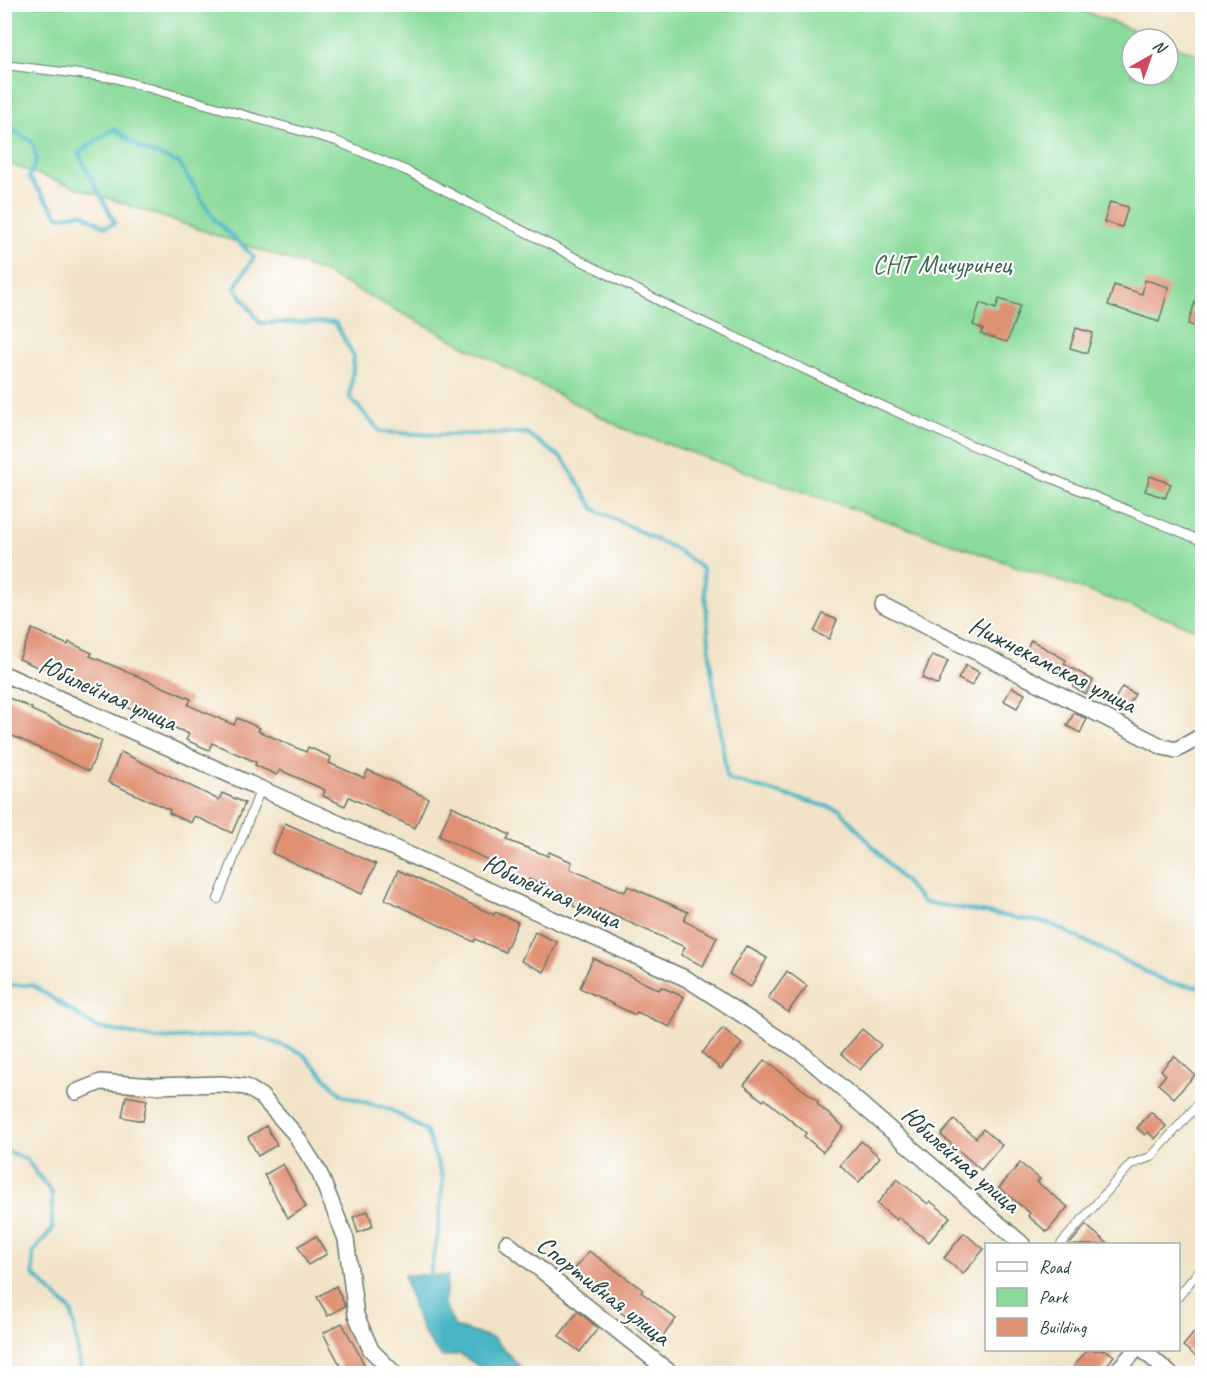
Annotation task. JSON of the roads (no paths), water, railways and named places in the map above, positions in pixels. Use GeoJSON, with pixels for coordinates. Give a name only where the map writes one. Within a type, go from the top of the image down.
{"type":"FeatureCollection","features":[{"type":"Feature","properties":{"kind":"street","name":"Нижнекамская улица"},"geometry":{"type":"LineString","coordinates":[[882,604],[1163,747],[1176,750],[1203,736]]}},
{"type":"Feature","properties":{"kind":"street","name":"Юбилейная улица"},"geometry":{"type":"LineString","coordinates":[[4,674],[262,787],[687,979],[803,1054],[1020,1243]]}},
{"type":"Feature","properties":{"kind":"street"},"geometry":{"type":"LineString","coordinates":[[76,1092],[101,1082],[154,1086],[222,1084],[246,1087],[261,1096],[296,1134],[319,1172],[346,1239],[356,1315],[372,1350],[395,1374]]}},
{"type":"Feature","properties":{"kind":"street","name":"Спортивная улица"},"geometry":{"type":"LineString","coordinates":[[507,1243],[672,1374]]}},
{"type":"Feature","properties":{"kind":"street"},"geometry":{"type":"LineString","coordinates":[[1114,1374],[1135,1351]]}},
{"type":"Feature","properties":{"kind":"street"},"geometry":{"type":"LineString","coordinates":[[1144,1351],[1170,1374]]}},
{"type":"Feature","properties":{"kind":"lane"},"geometry":{"type":"LineString","coordinates":[[4,65],[114,78],[336,141],[407,171],[671,307],[867,399],[947,435],[1203,541]]}},
{"type":"Feature","properties":{"kind":"lane"},"geometry":{"type":"LineString","coordinates":[[218,899],[262,787]]}},
{"type":"Feature","properties":{"kind":"lane"},"geometry":{"type":"LineString","coordinates":[[1062,1243],[1131,1164],[1151,1157],[1203,1100]]}},
{"type":"Feature","properties":{"kind":"lane"},"geometry":{"type":"LineString","coordinates":[[1180,1296],[1203,1267]]}},
{"type":"Feature","properties":{"kind":"water"},"geometry":{"type":"Polygon","coordinates":[[[404,1275],[448,1276],[444,1304],[455,1327],[493,1338],[526,1373],[489,1373],[460,1354],[443,1357],[422,1329],[404,1275]]]}},
{"type":"Feature","properties":{"kind":"waterway"},"geometry":{"type":"LineString","coordinates":[[4,123],[32,142],[37,159],[29,177],[59,217],[82,213],[105,227],[115,223],[78,153],[114,129],[142,149],[179,163],[214,219],[254,257],[235,287],[260,323],[335,322],[354,357],[350,398],[381,432],[437,435],[526,433],[563,459],[594,509],[677,550],[703,569],[711,667],[727,779],[840,810],[923,902],[1051,924],[1169,983],[1202,987]]}},
{"type":"Feature","properties":{"kind":"waterway"},"geometry":{"type":"LineString","coordinates":[[4,985],[33,985],[95,1027],[157,1039],[253,1034],[302,1053],[342,1095],[391,1110],[426,1131],[443,1178],[438,1232],[429,1279]]}},
{"type":"Feature","properties":{"kind":"waterway"},"geometry":{"type":"LineString","coordinates":[[4,1150],[26,1159],[52,1193],[52,1230],[33,1252],[33,1274],[72,1312],[81,1374]]}},
{"type":"Feature","properties":{"kind":"park label","name":"СНТ Мичуринец"},"geometry":{"type":"Point","coordinates":[942,264]}}]}
